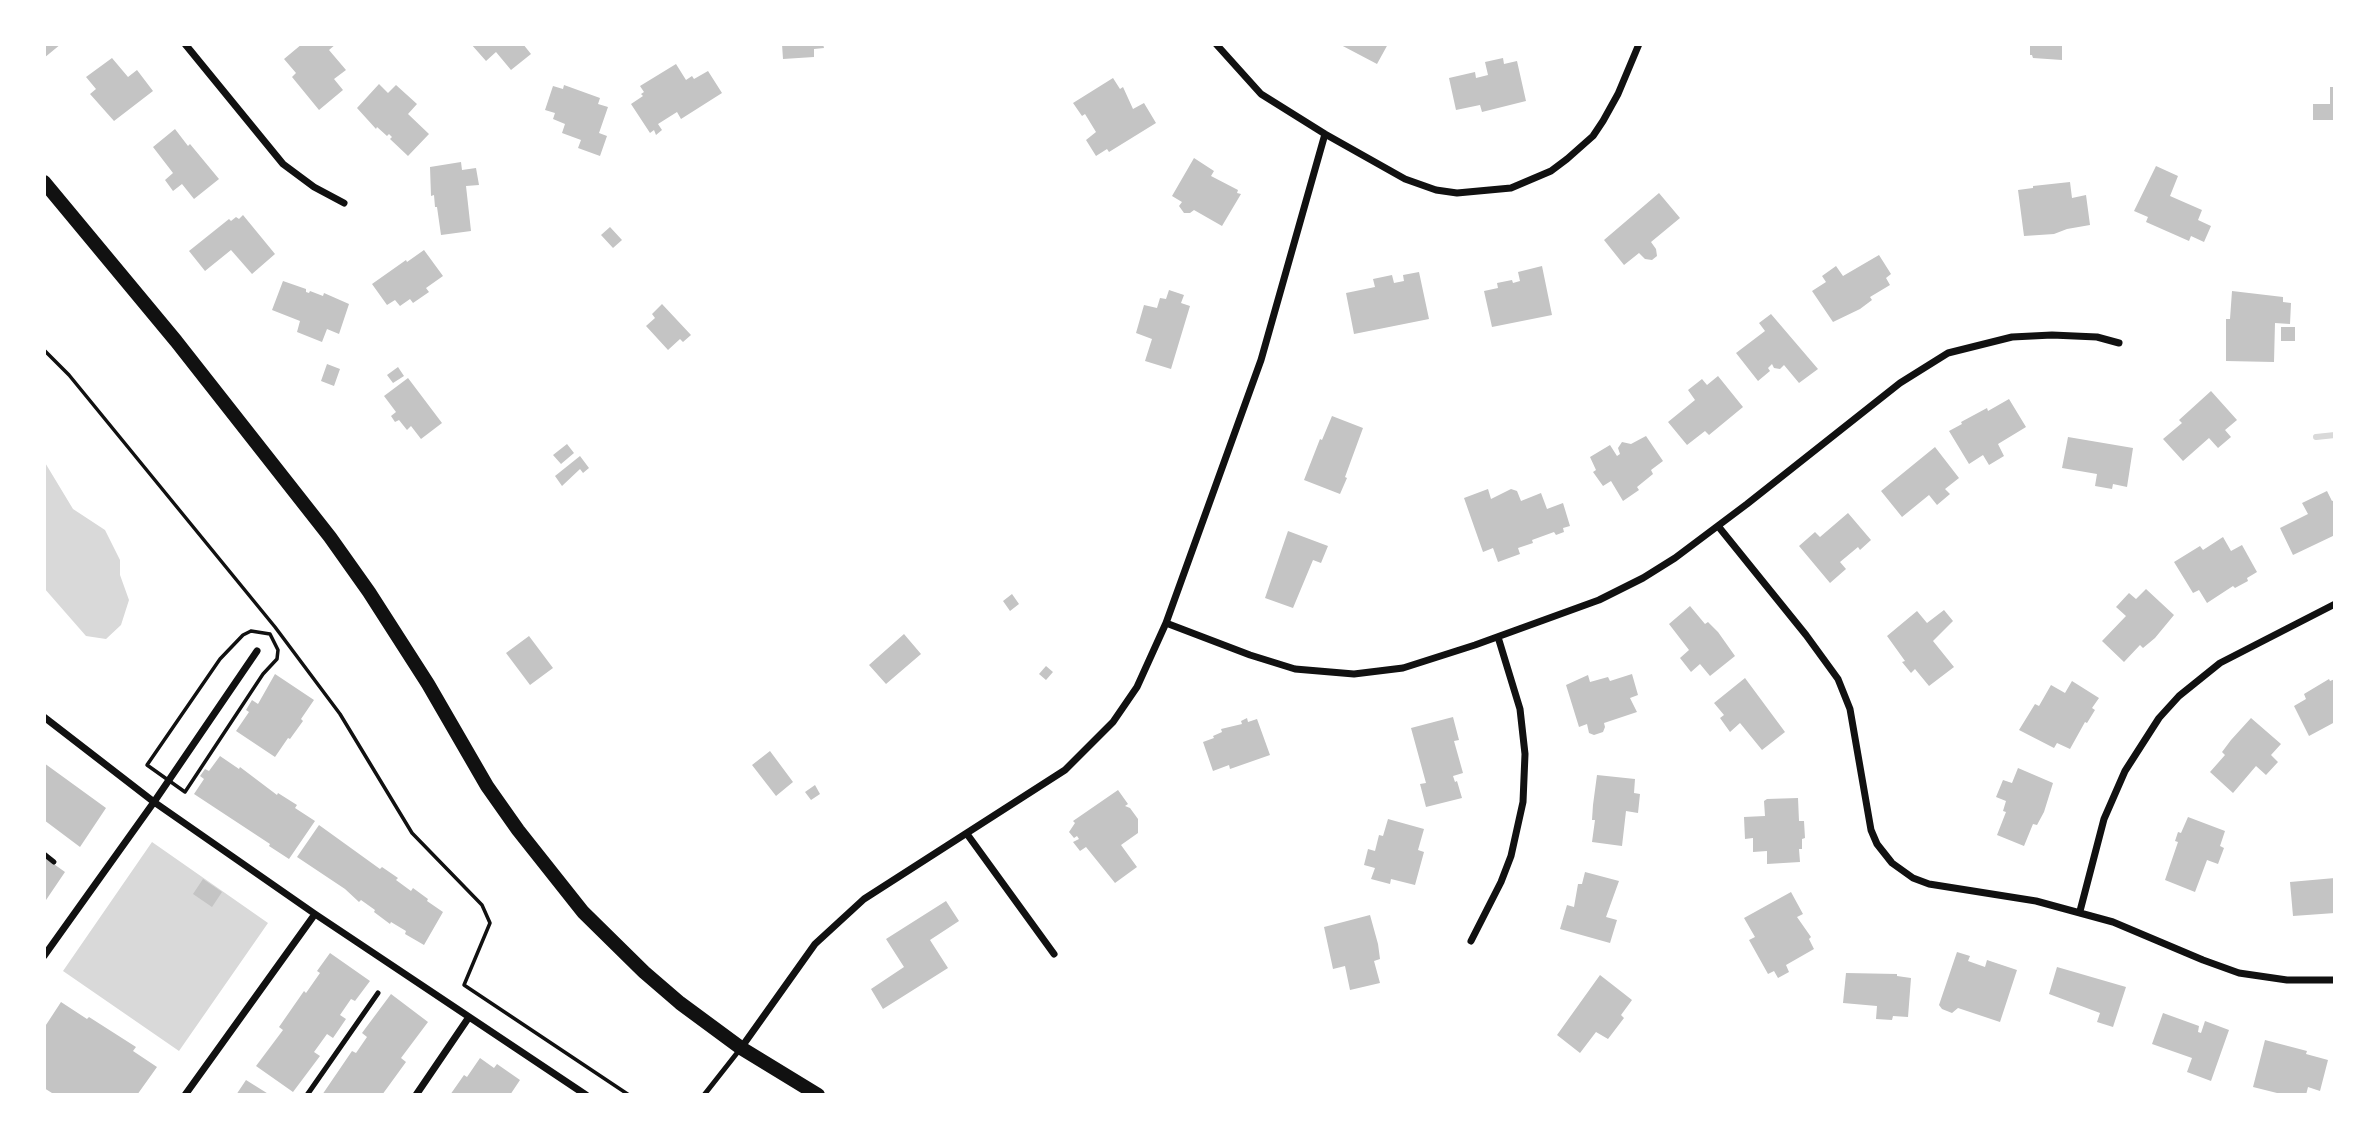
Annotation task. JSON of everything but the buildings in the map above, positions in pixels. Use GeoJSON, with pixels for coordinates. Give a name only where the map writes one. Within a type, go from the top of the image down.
{"type":"FeatureCollection","features":[{"type":"Feature","properties":{"kind":"main road"},"geometry":{"type":"LineString","coordinates":[[44,182],[176,341],[315,516],[428,684],[487,786],[583,912],[644,972],[741,1048],[818,1095]]}},
{"type":"Feature","properties":{"kind":"street"},"geometry":{"type":"LineString","coordinates":[[186,44],[283,164],[314,187],[344,203]]}},
{"type":"Feature","properties":{"kind":"street"},"geometry":{"type":"LineString","coordinates":[[1216,44],[1261,94],[1325,134],[1405,179],[1436,190],[1475,193],[1511,188],[1551,171],[1593,136],[1618,94],[1639,44]]}},
{"type":"Feature","properties":{"kind":"street"},"geometry":{"type":"LineString","coordinates":[[741,1048],[815,944],[864,899],[1065,770],[1113,722],[1137,687],[1166,623],[1261,360],[1325,134]]}},
{"type":"Feature","properties":{"kind":"street"},"geometry":{"type":"LineString","coordinates":[[1166,623],[1295,669],[1354,674],[1403,668],[1599,600],[1643,578],[1718,526],[1900,383],[1948,353],[2012,337],[2097,337],[2119,343]]}},
{"type":"Feature","properties":{"kind":"street"},"geometry":{"type":"LineString","coordinates":[[1718,526],[1838,679],[1850,709],[1871,830],[1877,844],[1892,863],[1913,878],[1929,884],[2080,911],[2239,973],[2287,980],[2335,981]]}},
{"type":"Feature","properties":{"kind":"street"},"geometry":{"type":"LineString","coordinates":[[2080,911],[2105,819],[2125,771],[2159,718],[2179,696],[2220,663],[2335,604]]}},
{"type":"Feature","properties":{"kind":"street"},"geometry":{"type":"LineString","coordinates":[[1471,941],[1504,874],[1523,802],[1525,754],[1520,709],[1498,637]]}},
{"type":"Feature","properties":{"kind":"street"},"geometry":{"type":"LineString","coordinates":[[44,956],[257,652]]}},
{"type":"Feature","properties":{"kind":"street"},"geometry":{"type":"LineString","coordinates":[[44,717],[154,802],[315,914],[586,1095]]}},
{"type":"Feature","properties":{"kind":"street"},"geometry":{"type":"LineString","coordinates":[[967,834],[1054,954]]}},
{"type":"Feature","properties":{"kind":"street"},"geometry":{"type":"LineString","coordinates":[[185,1095],[315,914]]}},
{"type":"Feature","properties":{"kind":"street"},"geometry":{"type":"LineString","coordinates":[[415,1095],[469,1017]]}},
{"type":"Feature","properties":{"kind":"lane"},"geometry":{"type":"LineString","coordinates":[[44,854],[54,862]]}},
{"type":"Feature","properties":{"kind":"lane"},"geometry":{"type":"LineString","coordinates":[[307,1095],[378,993]]}},
{"type":"Feature","properties":{"kind":"lane"},"geometry":{"type":"LineString","coordinates":[[704,1095],[741,1048]]}},
{"type":"Feature","properties":{"kind":"path"},"geometry":{"type":"LineString","coordinates":[[44,350],[69,375],[275,627],[340,714],[412,833],[482,905],[490,923],[464,985],[629,1095]]}},
{"type":"Feature","properties":{"kind":"shaded area"},"geometry":{"type":"Polygon","coordinates":[[[44,461],[73,509],[105,530],[120,560],[120,575],[129,600],[121,625],[106,639],[86,636],[44,588],[44,461]]]}},
{"type":"Feature","properties":{"kind":"shaded area"},"geometry":{"type":"Polygon","coordinates":[[[152,842],[268,923],[179,1051],[63,971],[152,842]]]}},
{"type":"Feature","properties":{"kind":"waterway"},"geometry":{"type":"LineString","coordinates":[[2316,437],[2335,435]]}}]}
